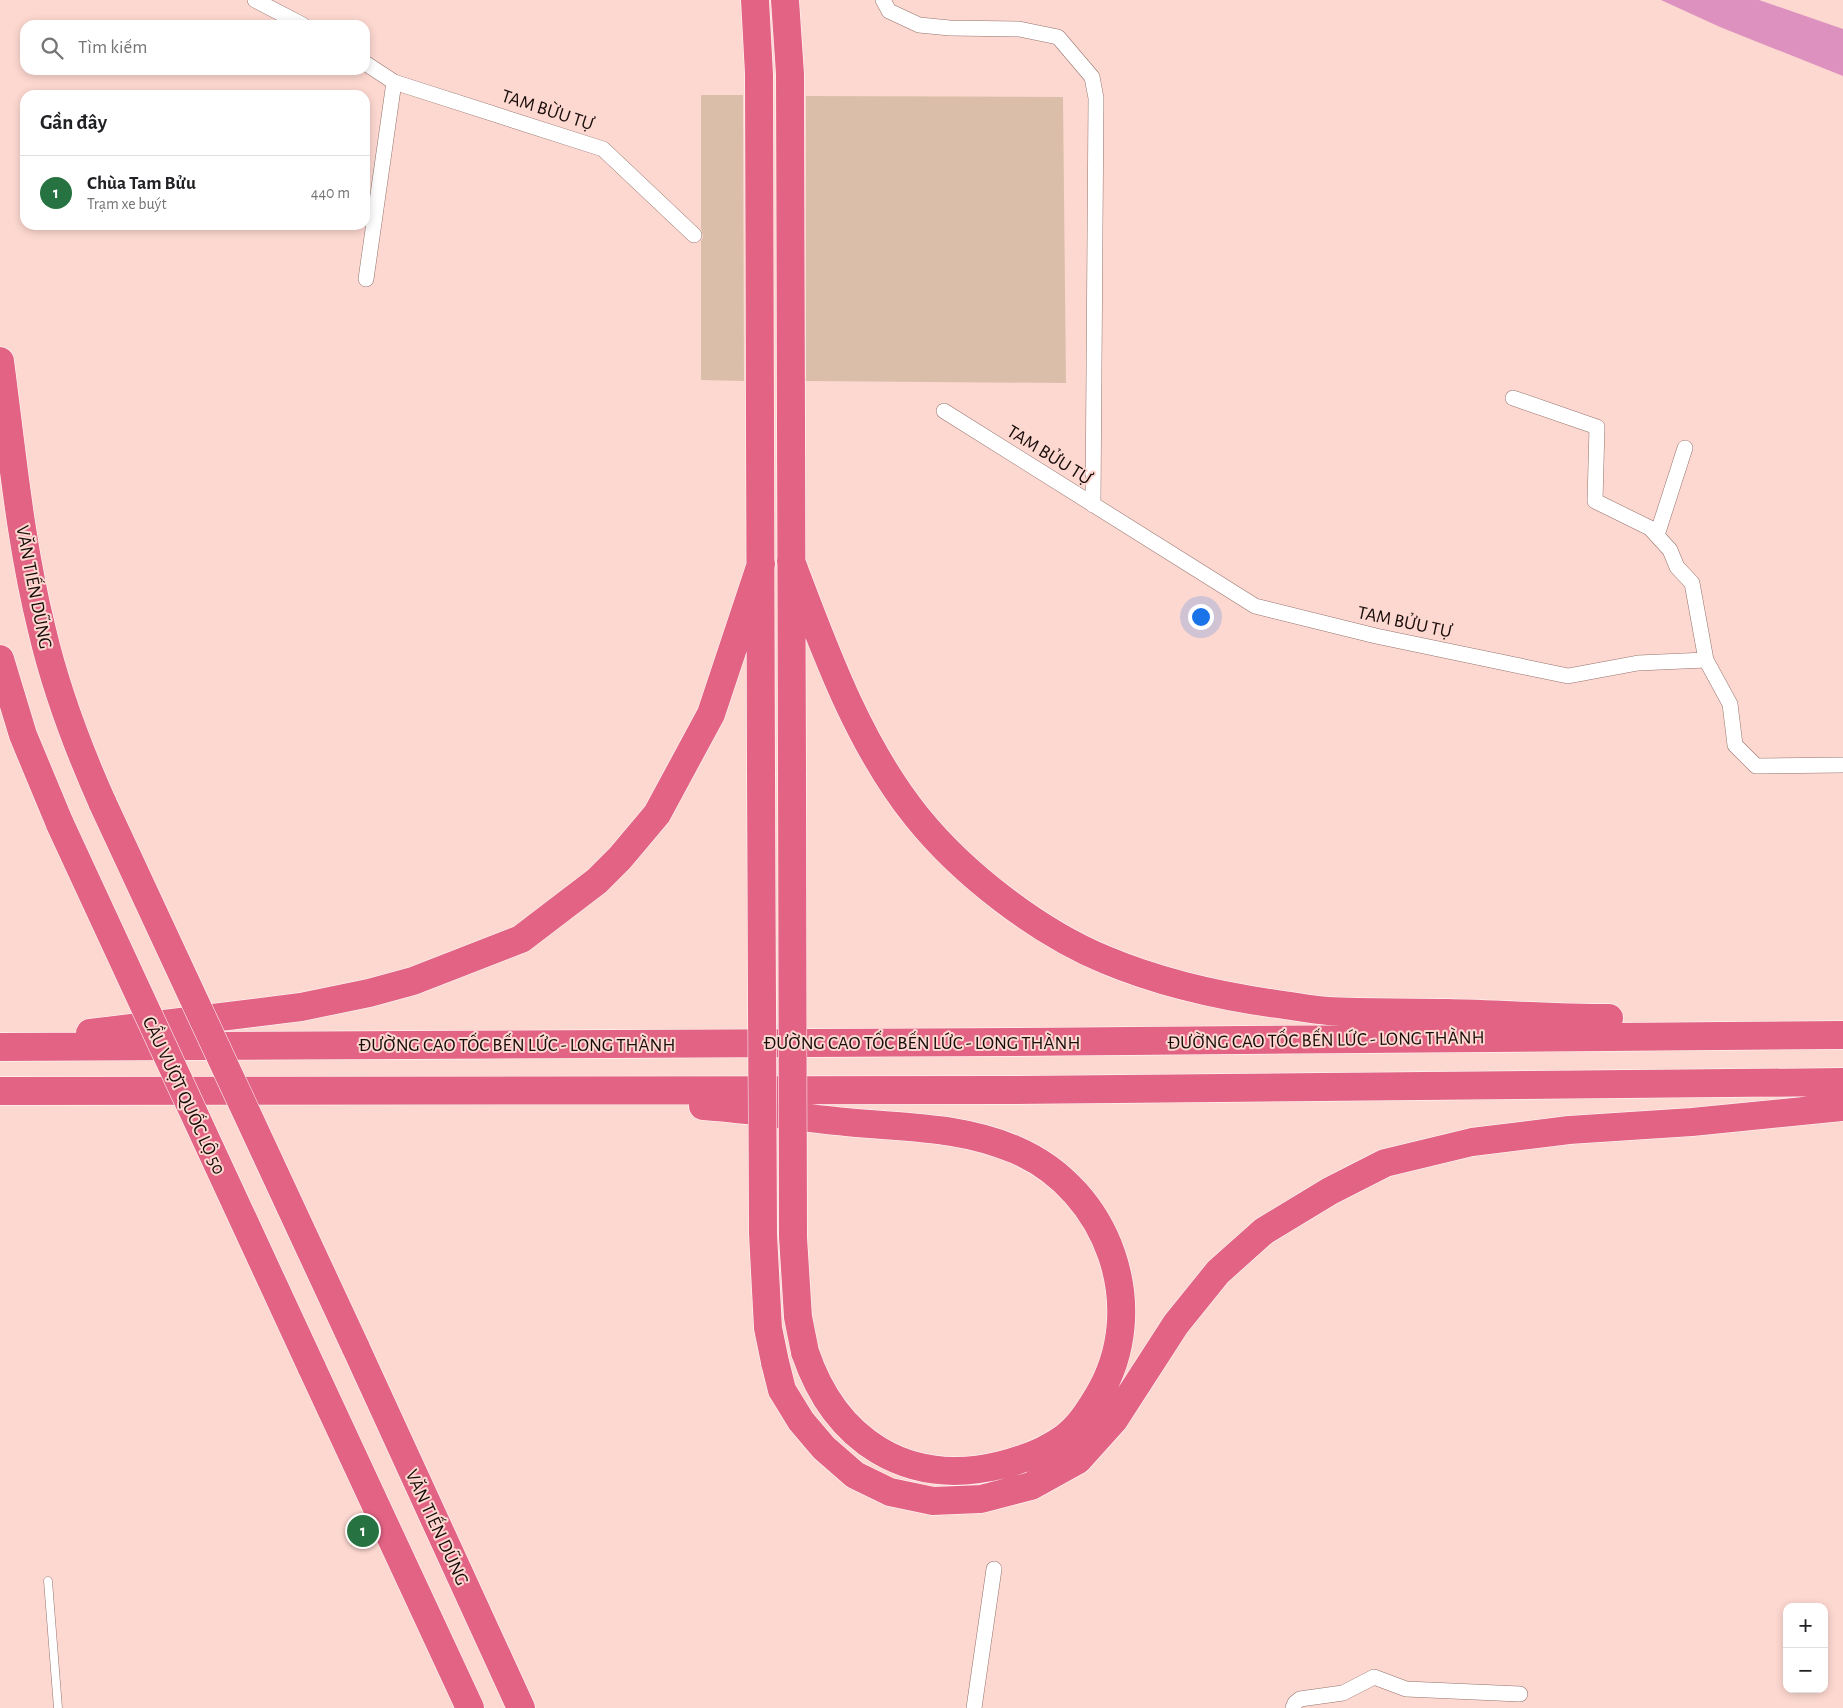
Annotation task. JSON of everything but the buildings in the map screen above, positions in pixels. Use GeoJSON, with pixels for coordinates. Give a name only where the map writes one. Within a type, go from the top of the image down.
{"type":"FeatureCollection","features":[{"type":"Feature","properties":{"kind":"highway"},"geometry":{"type":"LineString","coordinates":[[754,0],[759,84],[762,1234],[768,1328],[782,1390],[801,1421],[824,1448],[855,1475],[890,1492],[933,1501],[981,1499],[1032,1486],[1078,1460],[1114,1420],[1176,1324],[1218,1272],[1264,1231],[1330,1191],[1385,1163],[1472,1142],[1569,1130],[1692,1122],[1843,1107]]}},
{"type":"Feature","properties":{"kind":"highway"},"geometry":{"type":"LineString","coordinates":[[410,1091],[732,1108],[850,1123],[925,1127],[973,1135],[1018,1151],[1062,1178],[1092,1212],[1108,1242],[1117,1273],[1121,1307],[1118,1347],[1107,1382],[1087,1414],[1064,1438],[1022,1460],[978,1471],[935,1471],[896,1461],[868,1445],[848,1427],[823,1395],[814,1378],[805,1352],[798,1317],[793,1237],[792,773],[791,561],[790,74],[785,0]]}},
{"type":"Feature","properties":{"kind":"highway","name":"VĂN TIẾN DŨNG"},"geometry":{"type":"LineString","coordinates":[[0,361],[26,553],[40,621],[68,719],[103,804],[521,1708]]}},
{"type":"Feature","properties":{"kind":"highway"},"geometry":{"type":"LineString","coordinates":[[791,561],[823,647],[854,713],[883,766],[917,817],[965,867],[1011,906],[1105,960],[1170,982],[1226,997],[1326,1011],[1843,1023]]}},
{"type":"Feature","properties":{"kind":"highway"},"geometry":{"type":"LineString","coordinates":[[0,1039],[90,1033],[301,1007],[338,1000],[414,981],[521,939],[597,881],[620,858],[657,814],[711,714],[761,564]]}},
{"type":"Feature","properties":{"kind":"highway","name":"CẦU VƯỢT QUỐC LỘ 50"},"geometry":{"type":"LineString","coordinates":[[0,659],[23,735],[60,824],[470,1708]]}},
{"type":"Feature","properties":{"kind":"highway","name":"ĐƯỜNG CAO TỐC BẾN LỨC - LONG THÀNH"},"geometry":{"type":"LineString","coordinates":[[0,1047],[1032,1042],[1843,1034]]}},
{"type":"Feature","properties":{"kind":"highway"},"geometry":{"type":"LineString","coordinates":[[0,1091],[1012,1090],[1843,1082]]}},
{"type":"Feature","properties":{"kind":"street"},"geometry":{"type":"LineString","coordinates":[[255,0],[293,20]]}},
{"type":"Feature","properties":{"kind":"street"},"geometry":{"type":"LineString","coordinates":[[883,0],[889,11],[919,25],[950,28],[1019,29],[1058,37],[1092,77],[1096,98],[1093,505]]}},
{"type":"Feature","properties":{"kind":"street","name":"TAM BỪU TỰ"},"geometry":{"type":"LineString","coordinates":[[370,66],[394,82],[603,149],[694,235]]}},
{"type":"Feature","properties":{"kind":"street"},"geometry":{"type":"LineString","coordinates":[[366,279],[394,82]]}},
{"type":"Feature","properties":{"kind":"street"},"geometry":{"type":"LineString","coordinates":[[1513,398],[1597,427],[1594,501],[1650,528],[1670,550],[1677,567],[1692,583],[1706,660],[1730,704],[1736,745],[1756,766],[1843,765]]}},
{"type":"Feature","properties":{"kind":"street","name":"TAM BỬU TỰ"},"geometry":{"type":"LineString","coordinates":[[944,411],[1255,606],[1376,636],[1568,676],[1638,663],[1706,660]]}},
{"type":"Feature","properties":{"kind":"street"},"geometry":{"type":"LineString","coordinates":[[1657,536],[1685,448]]}},
{"type":"Feature","properties":{"kind":"street"},"geometry":{"type":"LineString","coordinates":[[974,1708],[994,1569]]}},
{"type":"Feature","properties":{"kind":"street"},"geometry":{"type":"LineString","coordinates":[[1293,1708],[1300,1699],[1343,1694],[1374,1677],[1406,1689],[1520,1694]]}},
{"type":"Feature","properties":{"kind":"lane"},"geometry":{"type":"LineString","coordinates":[[48,1582],[58,1708]]}},
{"type":"Feature","properties":{"kind":"shaded area"},"geometry":{"type":"Polygon","coordinates":[[[1661,0],[1759,0],[1843,29],[1843,76],[1720,27],[1661,0]]]}},
{"type":"Feature","properties":{"kind":"place","name":"Chùa Tam Bửu"},"geometry":{"type":"Point","coordinates":[363,1531]}}]}
